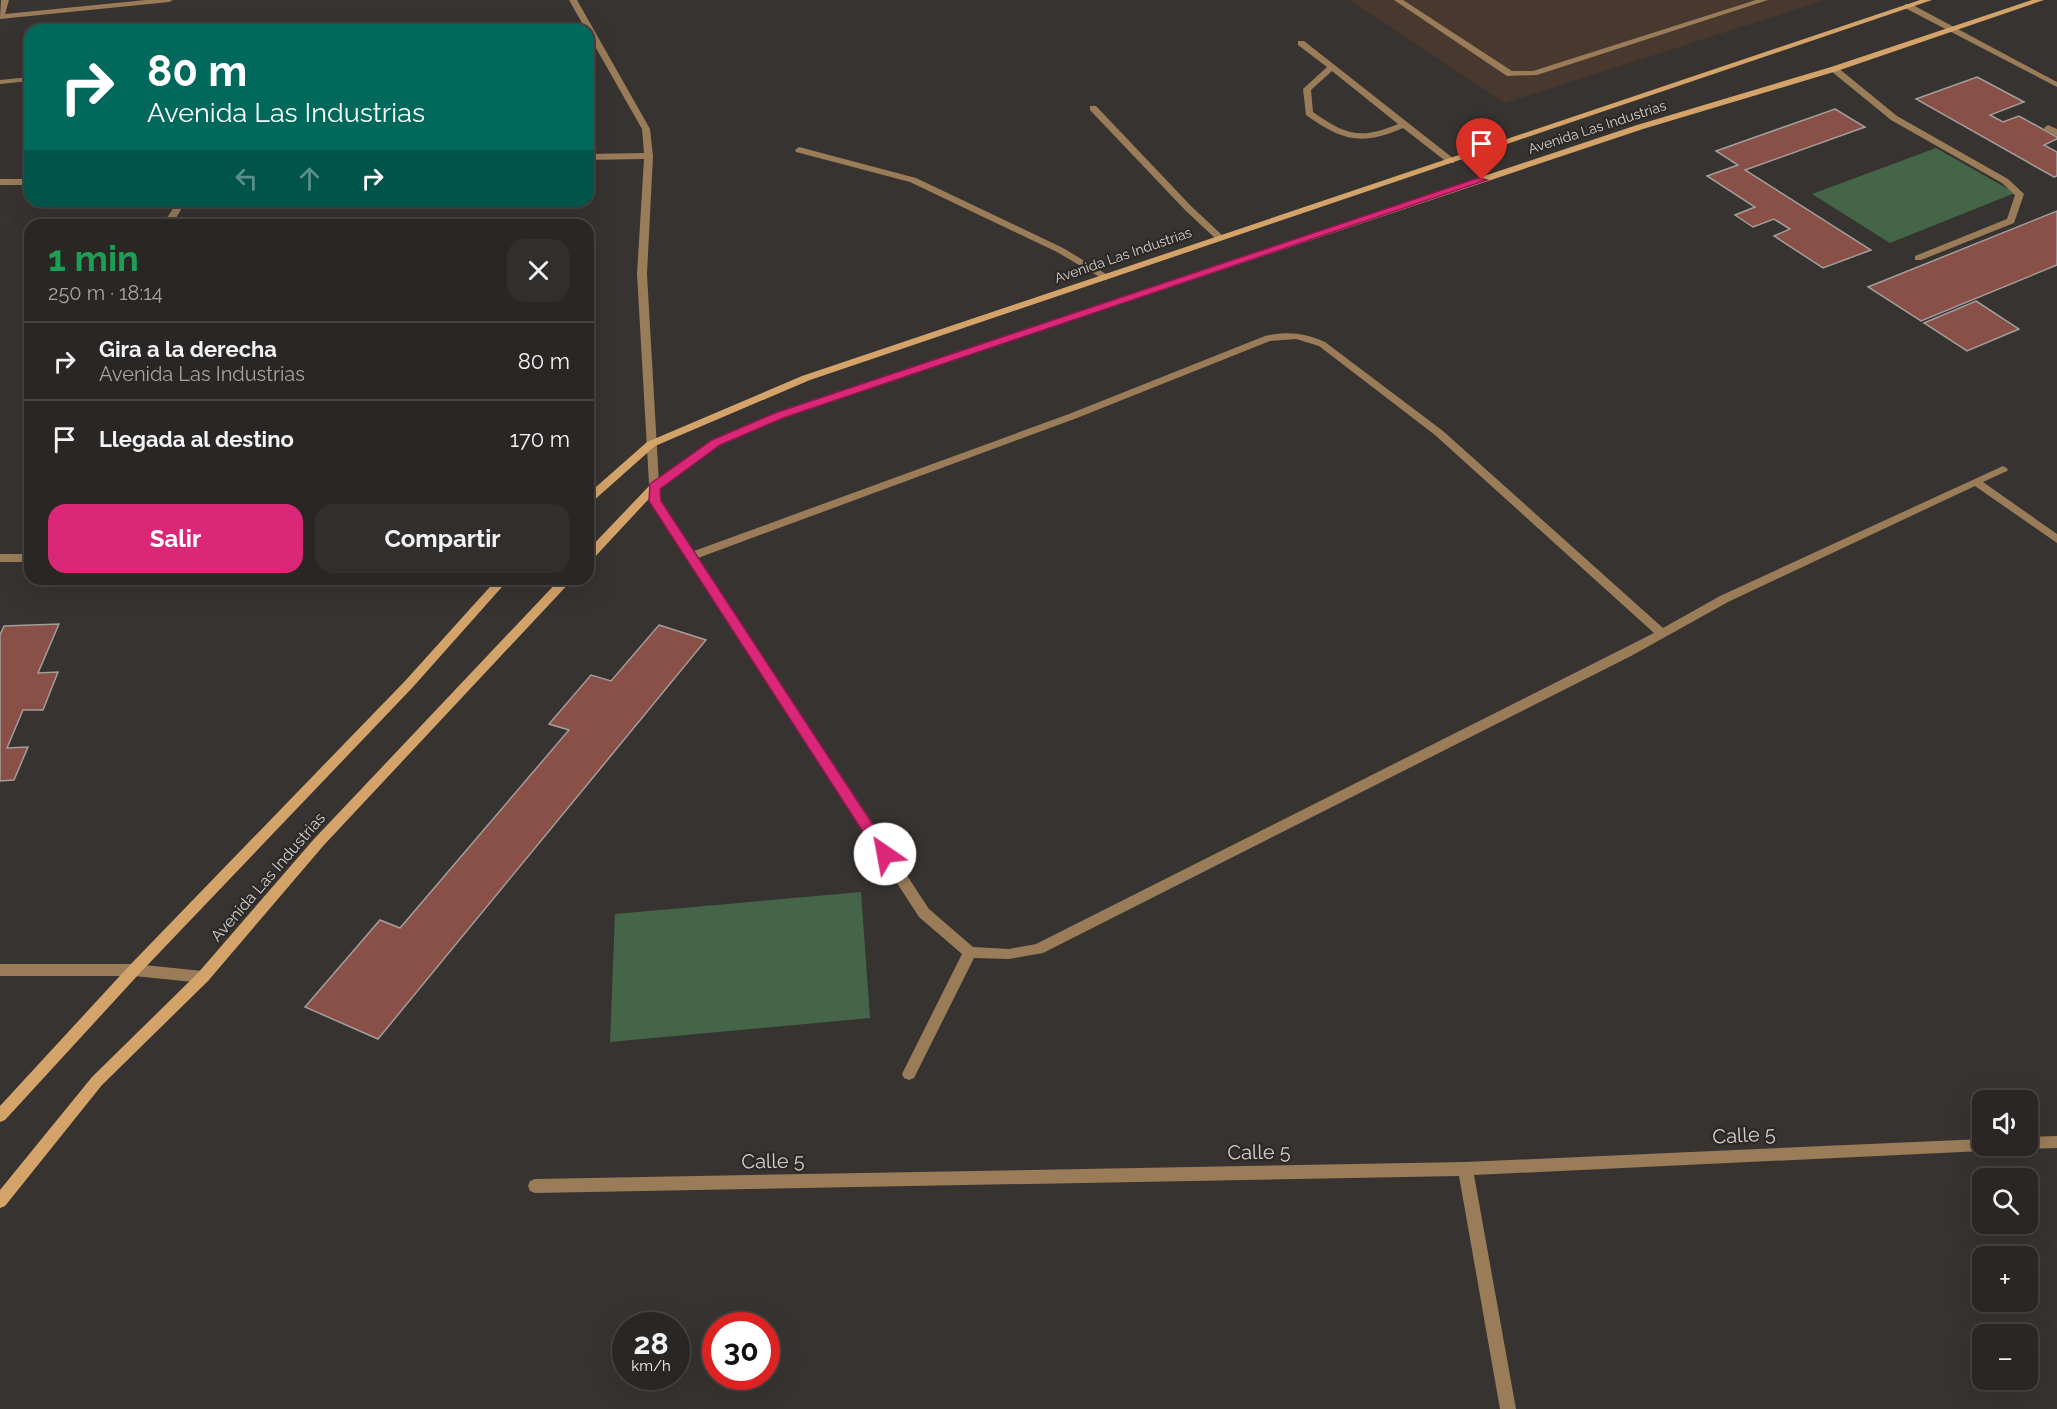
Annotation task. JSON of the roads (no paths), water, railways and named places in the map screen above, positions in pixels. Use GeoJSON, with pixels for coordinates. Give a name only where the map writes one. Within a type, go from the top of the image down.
{"type":"FeatureCollection","features":[{"type":"Feature","properties":{"kind":"street"},"geometry":{"type":"LineString","coordinates":[[5,0],[0,17],[169,0]]}},
{"type":"Feature","properties":{"kind":"street"},"geometry":{"type":"LineString","coordinates":[[573,0],[587,24]]}},
{"type":"Feature","properties":{"kind":"street"},"geometry":{"type":"LineString","coordinates":[[1398,0],[1510,74],[1521,75],[1534,74],[1764,0]]}},
{"type":"Feature","properties":{"kind":"street","name":"Avenida Las Industrias"},"geometry":{"type":"LineString","coordinates":[[594,495],[651,444],[806,378],[1928,0]]}},
{"type":"Feature","properties":{"kind":"street","name":"Avenida Las Industrias"},"geometry":{"type":"LineString","coordinates":[[594,551],[654,487],[716,442],[779,415],[1640,128],[1834,69],[2040,0]]}},
{"type":"Feature","properties":{"kind":"street"},"geometry":{"type":"LineString","coordinates":[[1908,6],[2057,85]]}},
{"type":"Feature","properties":{"kind":"street"},"geometry":{"type":"LineString","coordinates":[[594,37],[646,129],[650,156],[642,274],[655,501],[924,913],[970,952],[1009,954],[1038,949],[1662,634],[1724,599],[2003,470]]}},
{"type":"Feature","properties":{"kind":"street"},"geometry":{"type":"LineString","coordinates":[[1301,43],[1451,160]]}},
{"type":"Feature","properties":{"kind":"street"},"geometry":{"type":"LineString","coordinates":[[1332,67],[1307,89],[1309,113],[1332,130],[1360,139],[1381,135],[1405,124]]}},
{"type":"Feature","properties":{"kind":"street"},"geometry":{"type":"LineString","coordinates":[[1834,69],[1894,118],[2005,181],[2020,194],[2011,221],[1918,258]]}},
{"type":"Feature","properties":{"kind":"street"},"geometry":{"type":"LineString","coordinates":[[0,82],[24,80]]}},
{"type":"Feature","properties":{"kind":"street"},"geometry":{"type":"LineString","coordinates":[[1093,108],[1188,208],[1220,238]]}},
{"type":"Feature","properties":{"kind":"street"},"geometry":{"type":"LineString","coordinates":[[799,150],[913,180],[1060,250],[1106,277]]}},
{"type":"Feature","properties":{"kind":"street"},"geometry":{"type":"LineString","coordinates":[[594,157],[650,156]]}},
{"type":"Feature","properties":{"kind":"street"},"geometry":{"type":"LineString","coordinates":[[0,182],[24,182]]}},
{"type":"Feature","properties":{"kind":"street"},"geometry":{"type":"LineString","coordinates":[[692,556],[1074,416],[1268,338],[1289,335],[1307,337],[1322,344],[1439,433],[1662,634]]}},
{"type":"Feature","properties":{"kind":"street"},"geometry":{"type":"LineString","coordinates":[[1977,483],[2057,539]]}},
{"type":"Feature","properties":{"kind":"street"},"geometry":{"type":"LineString","coordinates":[[0,558],[24,558]]}},
{"type":"Feature","properties":{"kind":"street","name":"Avenida Las Industrias"},"geometry":{"type":"LineString","coordinates":[[0,1116],[134,970],[409,684],[498,585]]}},
{"type":"Feature","properties":{"kind":"street","name":"Avenida Las Industrias"},"geometry":{"type":"LineString","coordinates":[[0,1201],[97,1082],[203,977],[319,842],[561,585]]}},
{"type":"Feature","properties":{"kind":"street"},"geometry":{"type":"LineString","coordinates":[[909,1074],[970,952]]}},
{"type":"Feature","properties":{"kind":"street"},"geometry":{"type":"LineString","coordinates":[[0,970],[134,970],[203,977]]}},
{"type":"Feature","properties":{"kind":"street"},"geometry":{"type":"LineString","coordinates":[[2038,1143],[2057,1142]]}},
{"type":"Feature","properties":{"kind":"street","name":"Calle 5"},"geometry":{"type":"LineString","coordinates":[[535,1186],[1465,1169],[1972,1146]]}},
{"type":"Feature","properties":{"kind":"street"},"geometry":{"type":"LineString","coordinates":[[1465,1169],[1508,1409]]}}]}
